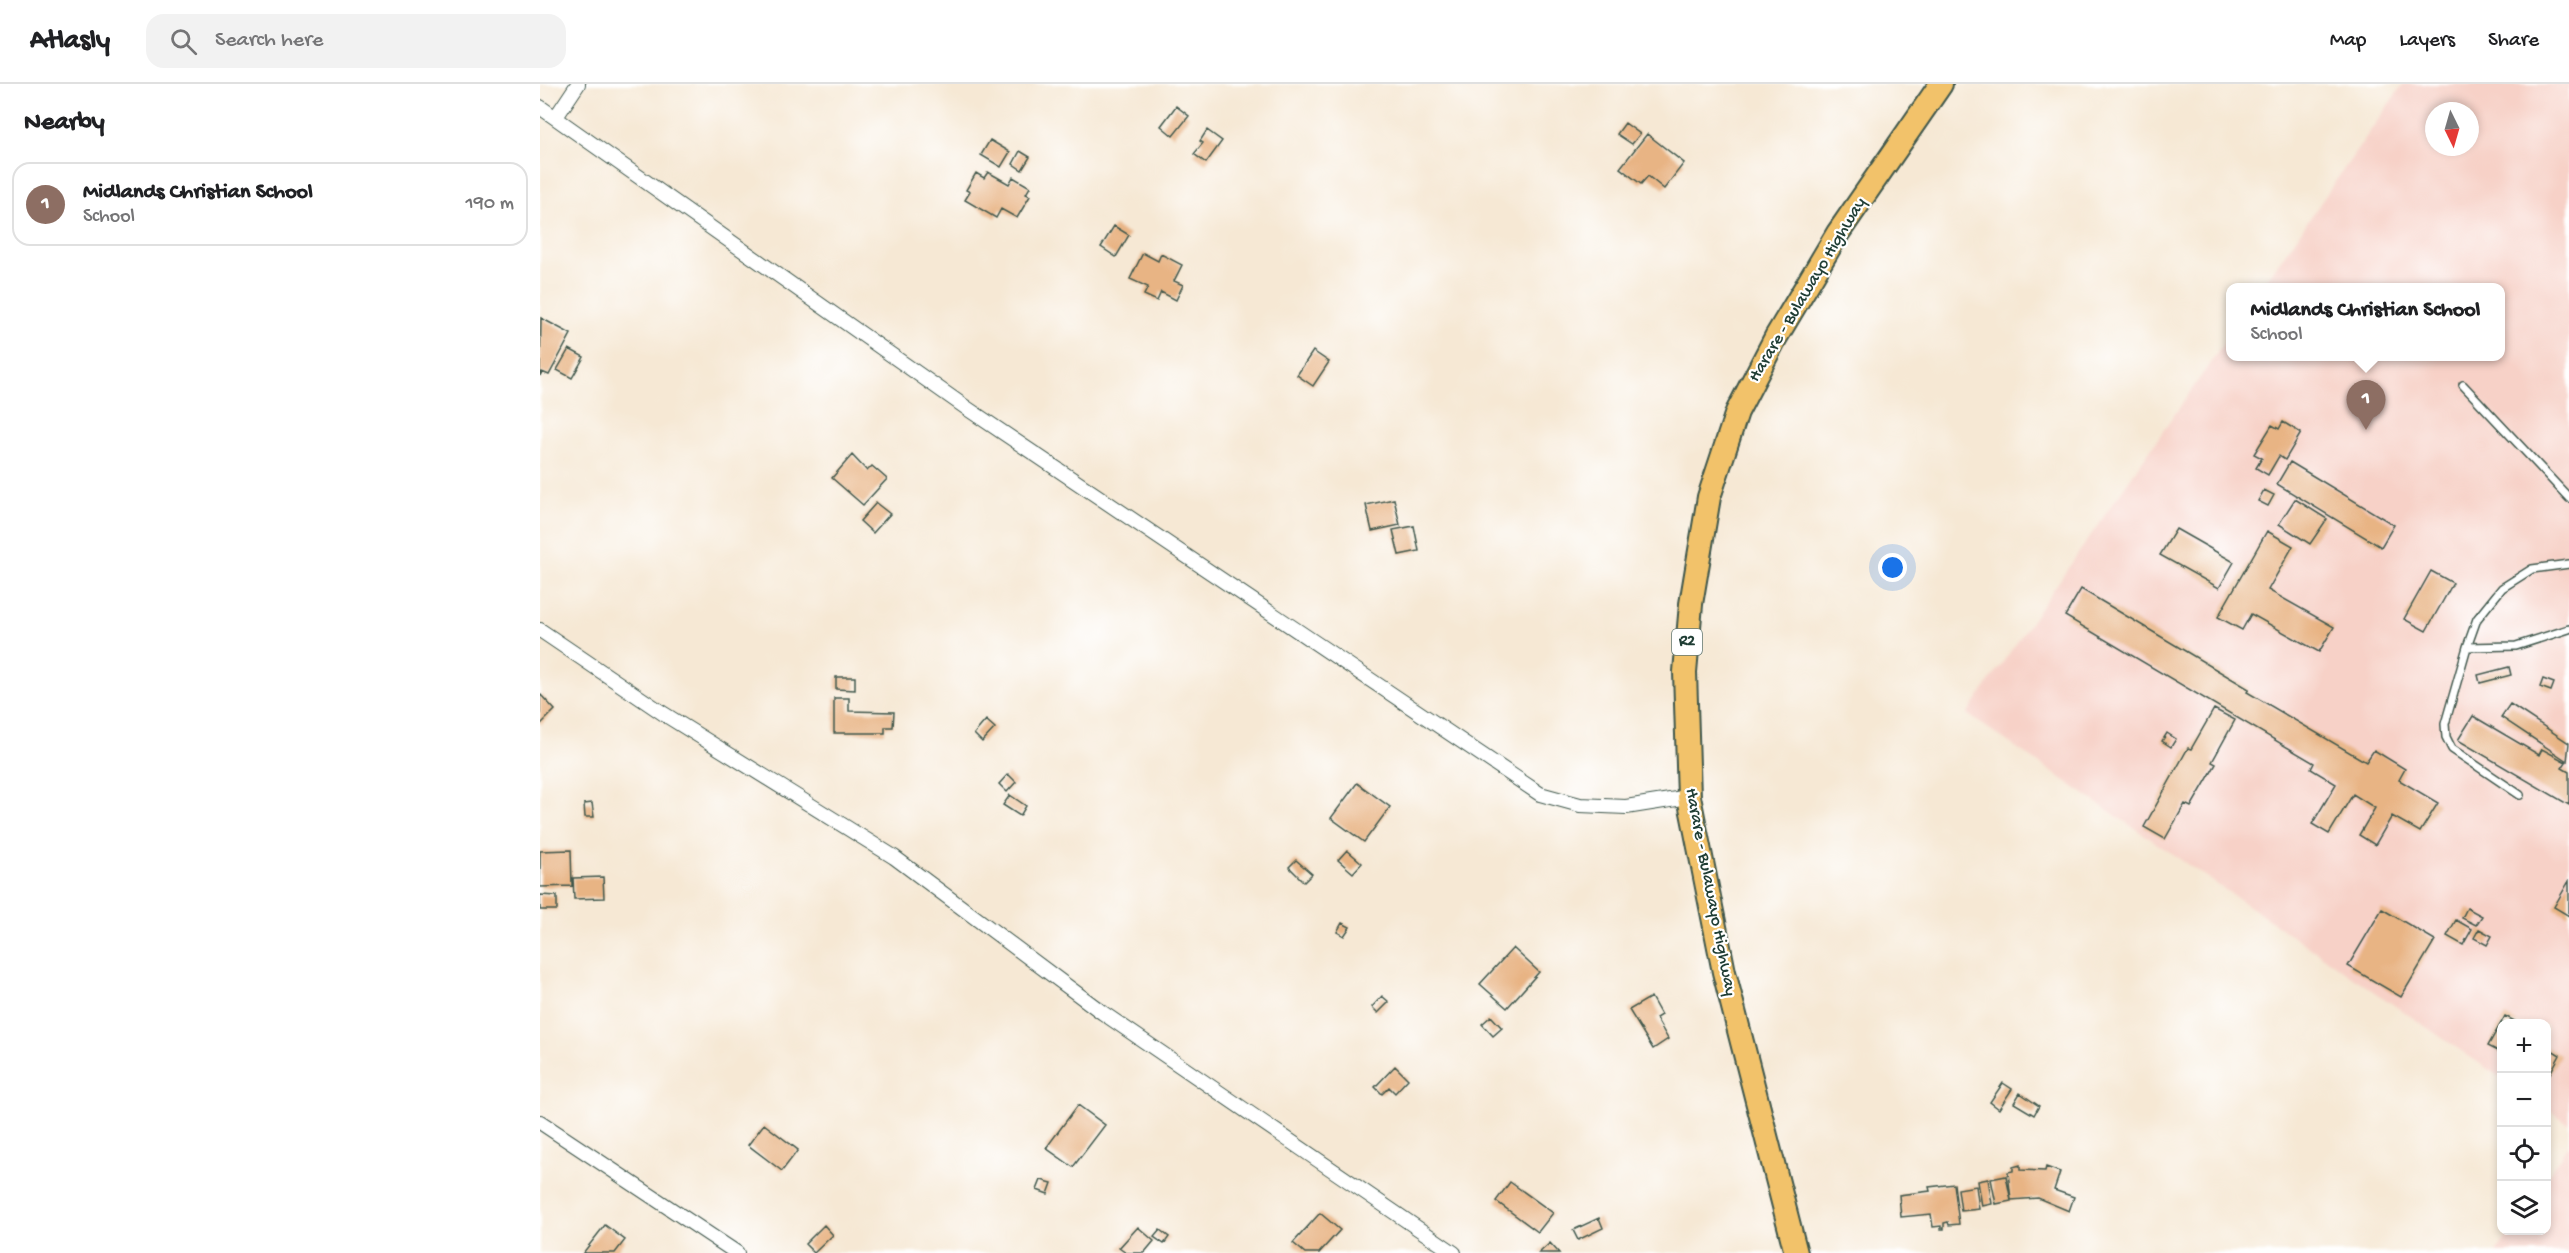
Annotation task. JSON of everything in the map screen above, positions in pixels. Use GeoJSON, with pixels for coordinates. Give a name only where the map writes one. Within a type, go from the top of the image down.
{"type":"FeatureCollection","features":[{"type":"Feature","properties":{"kind":"highway","name":"Harare - Bulawayo Highway"},"geometry":{"type":"LineString","coordinates":[[1796,1253],[1724,972],[1689,797],[1685,672],[1691,604],[1710,497],[1737,412],[1776,337],[1838,233],[1941,84]]}},
{"type":"Feature","properties":{"kind":"street"},"geometry":{"type":"LineString","coordinates":[[556,117],[578,84]]}},
{"type":"Feature","properties":{"kind":"street"},"geometry":{"type":"LineString","coordinates":[[540,107],[968,410],[1540,794],[1580,805],[1626,807],[1689,797]]}},
{"type":"Feature","properties":{"kind":"street"},"geometry":{"type":"LineString","coordinates":[[540,630],[664,714],[894,857],[1103,1013],[1454,1253]]}},
{"type":"Feature","properties":{"kind":"street"},"geometry":{"type":"LineString","coordinates":[[540,1122],[737,1253]]}},
{"type":"Feature","properties":{"kind":"lane"},"geometry":{"type":"LineString","coordinates":[[2463,385],[2569,498]]}},
{"type":"Feature","properties":{"kind":"lane"},"geometry":{"type":"LineString","coordinates":[[2520,795],[2452,748],[2446,738],[2445,724],[2477,619],[2502,588],[2532,569],[2569,564]]}},
{"type":"Feature","properties":{"kind":"lane"},"geometry":{"type":"LineString","coordinates":[[2467,647],[2516,646],[2569,629]]}},
{"type":"Feature","properties":{"kind":"shaded area"},"geometry":{"type":"Polygon","coordinates":[[[2403,84],[2569,84],[2569,1124],[2551,1111],[2551,1019],[2497,1019],[2497,1075],[1967,714],[2226,340],[2226,361],[2505,361],[2505,283],[2265,283],[2403,84]]]}},
{"type":"Feature","properties":{"kind":"shaded area"},"geometry":{"type":"Polygon","coordinates":[[[2569,1143],[2569,1253],[2496,1253],[2508,1235],[2551,1235],[2551,1171],[2569,1143]]]}},
{"type":"Feature","properties":{"kind":"building"},"geometry":{"type":"Polygon","coordinates":[[[1176,106],[1189,116],[1173,136],[1161,126],[1176,106]]]}},
{"type":"Feature","properties":{"kind":"building"},"geometry":{"type":"Polygon","coordinates":[[[1625,123],[1640,134],[1632,144],[1617,134],[1625,123]]]}},
{"type":"Feature","properties":{"kind":"building"},"geometry":{"type":"Polygon","coordinates":[[[1207,130],[1222,141],[1206,163],[1194,154],[1203,143],[1200,141],[1207,130]]]}},
{"type":"Feature","properties":{"kind":"building"},"geometry":{"type":"Polygon","coordinates":[[[1647,134],[1684,163],[1664,189],[1648,176],[1641,184],[1620,168],[1647,134]]]}},
{"type":"Feature","properties":{"kind":"building"},"geometry":{"type":"Polygon","coordinates":[[[990,140],[1010,152],[1001,167],[981,155],[990,140]]]}},
{"type":"Feature","properties":{"kind":"building"},"geometry":{"type":"Polygon","coordinates":[[[1020,151],[1030,157],[1022,170],[1013,164],[1020,151]]]}},
{"type":"Feature","properties":{"kind":"building"},"geometry":{"type":"Polygon","coordinates":[[[988,172],[1009,184],[1013,177],[1030,187],[1026,194],[1030,196],[1017,218],[1001,209],[996,218],[965,200],[970,192],[966,190],[976,173],[984,178],[988,172]]]}},
{"type":"Feature","properties":{"kind":"building"},"geometry":{"type":"Polygon","coordinates":[[[1114,226],[1129,235],[1116,257],[1101,247],[1114,226]]]}},
{"type":"Feature","properties":{"kind":"building"},"geometry":{"type":"Polygon","coordinates":[[[1143,253],[1158,261],[1161,254],[1182,265],[1174,281],[1183,285],[1176,300],[1161,292],[1157,301],[1144,295],[1148,287],[1130,279],[1143,253]]]}},
{"type":"Feature","properties":{"kind":"building"},"geometry":{"type":"Polygon","coordinates":[[[541,318],[571,334],[549,375],[542,372],[540,376],[541,318]]]}},
{"type":"Feature","properties":{"kind":"building"},"geometry":{"type":"Polygon","coordinates":[[[569,349],[584,357],[572,378],[557,370],[569,349]]]}},
{"type":"Feature","properties":{"kind":"building"},"geometry":{"type":"Polygon","coordinates":[[[1313,351],[1329,362],[1313,386],[1297,375],[1313,351]]]}},
{"type":"Feature","properties":{"kind":"building"},"geometry":{"type":"Polygon","coordinates":[[[2283,422],[2301,433],[2285,460],[2279,456],[2268,475],[2256,468],[2262,458],[2254,454],[2272,425],[2279,429],[2283,422]]]}},
{"type":"Feature","properties":{"kind":"building"},"geometry":{"type":"Polygon","coordinates":[[[852,455],[867,471],[872,466],[887,479],[863,505],[832,478],[852,455]]]}},
{"type":"Feature","properties":{"kind":"building"},"geometry":{"type":"Polygon","coordinates":[[[2290,462],[2394,525],[2381,547],[2277,484],[2290,462]]]}},
{"type":"Feature","properties":{"kind":"building"},"geometry":{"type":"Polygon","coordinates":[[[2264,490],[2274,495],[2268,506],[2258,501],[2264,490]]]}},
{"type":"Feature","properties":{"kind":"building"},"geometry":{"type":"Polygon","coordinates":[[[1394,499],[1400,525],[1372,531],[1366,505],[1394,499]]]}},
{"type":"Feature","properties":{"kind":"building"},"geometry":{"type":"Polygon","coordinates":[[[2295,499],[2327,519],[2310,544],[2279,524],[2295,499]]]}},
{"type":"Feature","properties":{"kind":"building"},"geometry":{"type":"Polygon","coordinates":[[[876,503],[890,514],[873,533],[860,521],[876,503]]]}},
{"type":"Feature","properties":{"kind":"building"},"geometry":{"type":"Polygon","coordinates":[[[1414,526],[1419,551],[1399,555],[1393,530],[1414,526]]]}},
{"type":"Feature","properties":{"kind":"building"},"geometry":{"type":"Polygon","coordinates":[[[2176,529],[2234,562],[2219,588],[2160,555],[2176,529]]]}},
{"type":"Feature","properties":{"kind":"building"},"geometry":{"type":"Polygon","coordinates":[[[2267,531],[2293,546],[2268,590],[2334,627],[2319,652],[2251,614],[2242,630],[2218,617],[2267,531]]]}},
{"type":"Feature","properties":{"kind":"building"},"geometry":{"type":"Polygon","coordinates":[[[2431,571],[2453,583],[2426,631],[2404,619],[2431,571]]]}},
{"type":"Feature","properties":{"kind":"building"},"geometry":{"type":"Polygon","coordinates":[[[2081,589],[2249,689],[2247,692],[2366,762],[2374,750],[2405,769],[2399,780],[2438,803],[2420,832],[2392,816],[2375,845],[2359,835],[2375,808],[2353,794],[2329,834],[2312,824],[2336,784],[2311,769],[2314,763],[2065,616],[2081,589]]]}},
{"type":"Feature","properties":{"kind":"building"},"geometry":{"type":"Polygon","coordinates":[[[2509,667],[2511,675],[2480,683],[2478,675],[2509,667]]]}},
{"type":"Feature","properties":{"kind":"building"},"geometry":{"type":"Polygon","coordinates":[[[836,677],[855,677],[855,690],[836,689],[836,677]]]}},
{"type":"Feature","properties":{"kind":"building"},"geometry":{"type":"Polygon","coordinates":[[[2543,679],[2554,683],[2551,691],[2540,687],[2543,679]]]}},
{"type":"Feature","properties":{"kind":"building"},"geometry":{"type":"Polygon","coordinates":[[[540,694],[555,710],[540,725],[540,694]]]}},
{"type":"Feature","properties":{"kind":"building"},"geometry":{"type":"Polygon","coordinates":[[[834,698],[849,698],[849,711],[894,712],[893,727],[885,727],[885,733],[834,733],[834,698]]]}},
{"type":"Feature","properties":{"kind":"building"},"geometry":{"type":"Polygon","coordinates":[[[2510,704],[2569,743],[2567,761],[2501,717],[2510,704]]]}},
{"type":"Feature","properties":{"kind":"building"},"geometry":{"type":"Polygon","coordinates":[[[2214,709],[2235,720],[2212,762],[2216,764],[2191,807],[2185,804],[2165,839],[2144,827],[2188,748],[2191,749],[2214,709]]]}},
{"type":"Feature","properties":{"kind":"building"},"geometry":{"type":"Polygon","coordinates":[[[2473,716],[2539,755],[2542,749],[2566,762],[2562,768],[2569,772],[2569,805],[2458,740],[2473,716]]]}},
{"type":"Feature","properties":{"kind":"building"},"geometry":{"type":"Polygon","coordinates":[[[986,720],[995,728],[982,742],[974,734],[986,720]]]}},
{"type":"Feature","properties":{"kind":"building"},"geometry":{"type":"Polygon","coordinates":[[[2167,733],[2176,739],[2171,747],[2162,741],[2167,733]]]}},
{"type":"Feature","properties":{"kind":"building"},"geometry":{"type":"Polygon","coordinates":[[[1008,774],[1016,782],[1007,792],[999,784],[1008,774]]]}},
{"type":"Feature","properties":{"kind":"building"},"geometry":{"type":"Polygon","coordinates":[[[1357,783],[1390,807],[1364,842],[1331,818],[1357,783]]]}},
{"type":"Feature","properties":{"kind":"building"},"geometry":{"type":"Polygon","coordinates":[[[1010,795],[1026,806],[1020,816],[1003,805],[1010,795]]]}},
{"type":"Feature","properties":{"kind":"building"},"geometry":{"type":"Polygon","coordinates":[[[592,803],[594,817],[585,817],[584,804],[592,803]]]}},
{"type":"Feature","properties":{"kind":"building"},"geometry":{"type":"Polygon","coordinates":[[[571,850],[572,886],[540,887],[540,851],[571,850]]]}},
{"type":"Feature","properties":{"kind":"building"},"geometry":{"type":"Polygon","coordinates":[[[1347,850],[1362,863],[1353,873],[1338,860],[1347,850]]]}},
{"type":"Feature","properties":{"kind":"building"},"geometry":{"type":"Polygon","coordinates":[[[1296,860],[1312,874],[1304,882],[1289,867],[1296,860]]]}},
{"type":"Feature","properties":{"kind":"building"},"geometry":{"type":"Polygon","coordinates":[[[603,877],[604,898],[574,899],[573,878],[603,877]]]}},
{"type":"Feature","properties":{"kind":"building"},"geometry":{"type":"Polygon","coordinates":[[[2569,881],[2569,916],[2554,907],[2569,881]]]}},
{"type":"Feature","properties":{"kind":"building"},"geometry":{"type":"Polygon","coordinates":[[[540,895],[557,896],[557,910],[540,910],[540,895]]]}},
{"type":"Feature","properties":{"kind":"building"},"geometry":{"type":"Polygon","coordinates":[[[2467,908],[2482,916],[2476,925],[2462,918],[2467,908]]]}},
{"type":"Feature","properties":{"kind":"building"},"geometry":{"type":"Polygon","coordinates":[[[2382,909],[2435,940],[2401,997],[2348,966],[2382,909]]]}},
{"type":"Feature","properties":{"kind":"building"},"geometry":{"type":"Polygon","coordinates":[[[2456,920],[2472,929],[2463,945],[2447,936],[2456,920]]]}},
{"type":"Feature","properties":{"kind":"building"},"geometry":{"type":"Polygon","coordinates":[[[1342,923],[1350,927],[1344,936],[1337,932],[1342,923]]]}},
{"type":"Feature","properties":{"kind":"building"},"geometry":{"type":"Polygon","coordinates":[[[2479,929],[2492,936],[2487,945],[2474,938],[2479,929]]]}},
{"type":"Feature","properties":{"kind":"building"},"geometry":{"type":"Polygon","coordinates":[[[1513,948],[1539,972],[1507,1008],[1480,984],[1513,948]]]}},
{"type":"Feature","properties":{"kind":"building"},"geometry":{"type":"Polygon","coordinates":[[[1382,996],[1389,1002],[1378,1013],[1372,1007],[1382,996]]]}},
{"type":"Feature","properties":{"kind":"building"},"geometry":{"type":"Polygon","coordinates":[[[1651,997],[1661,1015],[1656,1018],[1668,1039],[1653,1049],[1629,1010],[1651,997]]]}},
{"type":"Feature","properties":{"kind":"building"},"geometry":{"type":"Polygon","coordinates":[[[1491,1016],[1502,1028],[1493,1036],[1482,1024],[1491,1016]]]}},
{"type":"Feature","properties":{"kind":"building"},"geometry":{"type":"Polygon","coordinates":[[[2497,1030],[2497,1050],[2488,1046],[2497,1030]]]}},
{"type":"Feature","properties":{"kind":"building"},"geometry":{"type":"Polygon","coordinates":[[[2551,1049],[2560,1055],[2551,1072],[2551,1049]]]}},
{"type":"Feature","properties":{"kind":"building"},"geometry":{"type":"Polygon","coordinates":[[[1395,1066],[1408,1079],[1395,1093],[1389,1087],[1382,1094],[1375,1087],[1395,1066]]]}},
{"type":"Feature","properties":{"kind":"building"},"geometry":{"type":"Polygon","coordinates":[[[2003,1083],[2012,1089],[1999,1109],[1990,1102],[2003,1083]]]}},
{"type":"Feature","properties":{"kind":"building"},"geometry":{"type":"Polygon","coordinates":[[[2020,1093],[2039,1106],[2034,1115],[2014,1103],[2020,1093]]]}},
{"type":"Feature","properties":{"kind":"building"},"geometry":{"type":"Polygon","coordinates":[[[1078,1105],[1105,1125],[1073,1167],[1046,1148],[1078,1105]]]}},
{"type":"Feature","properties":{"kind":"building"},"geometry":{"type":"Polygon","coordinates":[[[764,1124],[798,1150],[782,1171],[748,1145],[764,1124]]]}},
{"type":"Feature","properties":{"kind":"building"},"geometry":{"type":"Polygon","coordinates":[[[2020,1165],[2020,1170],[2045,1171],[2046,1167],[2060,1172],[2054,1190],[2074,1197],[2069,1211],[2038,1198],[2011,1200],[2008,1172],[2020,1165]]]}},
{"type":"Feature","properties":{"kind":"building"},"geometry":{"type":"Polygon","coordinates":[[[2006,1176],[2011,1201],[1996,1204],[1991,1179],[2006,1176]]]}},
{"type":"Feature","properties":{"kind":"building"},"geometry":{"type":"Polygon","coordinates":[[[1988,1179],[1992,1204],[1982,1206],[1978,1181],[1988,1179]]]}},
{"type":"Feature","properties":{"kind":"building"},"geometry":{"type":"Polygon","coordinates":[[[1041,1180],[1052,1183],[1048,1194],[1037,1190],[1041,1180]]]}},
{"type":"Feature","properties":{"kind":"building"},"geometry":{"type":"Polygon","coordinates":[[[1510,1182],[1553,1213],[1538,1232],[1496,1201],[1510,1182]]]}},
{"type":"Feature","properties":{"kind":"building"},"geometry":{"type":"Polygon","coordinates":[[[1954,1184],[1959,1224],[1944,1223],[1944,1229],[1941,1229],[1941,1226],[1933,1227],[1931,1214],[1901,1217],[1899,1195],[1930,1191],[1929,1187],[1954,1184]]]}},
{"type":"Feature","properties":{"kind":"building"},"geometry":{"type":"Polygon","coordinates":[[[1976,1186],[1979,1209],[1961,1211],[1958,1189],[1976,1186]]]}},
{"type":"Feature","properties":{"kind":"building"},"geometry":{"type":"Polygon","coordinates":[[[1320,1213],[1340,1230],[1319,1253],[1305,1253],[1293,1243],[1320,1213]]]}},
{"type":"Feature","properties":{"kind":"building"},"geometry":{"type":"Polygon","coordinates":[[[1599,1218],[1603,1228],[1578,1240],[1573,1230],[1599,1218]]]}},
{"type":"Feature","properties":{"kind":"building"},"geometry":{"type":"Polygon","coordinates":[[[605,1225],[625,1240],[615,1253],[583,1253],[605,1225]]]}},
{"type":"Feature","properties":{"kind":"building"},"geometry":{"type":"Polygon","coordinates":[[[824,1225],[833,1235],[814,1253],[805,1244],[824,1225]]]}},
{"type":"Feature","properties":{"kind":"building"},"geometry":{"type":"Polygon","coordinates":[[[1138,1227],[1154,1241],[1144,1253],[1126,1253],[1119,1248],[1138,1227]]]}},
{"type":"Feature","properties":{"kind":"building"},"geometry":{"type":"Polygon","coordinates":[[[1160,1230],[1169,1237],[1164,1244],[1154,1237],[1160,1230]]]}},
{"type":"Feature","properties":{"kind":"building"},"geometry":{"type":"Polygon","coordinates":[[[1550,1243],[1559,1253],[1539,1253],[1550,1243]]]}},
{"type":"Feature","properties":{"kind":"place","name":"Midlands Christian School"},"geometry":{"type":"Point","coordinates":[2366,430]}}]}
